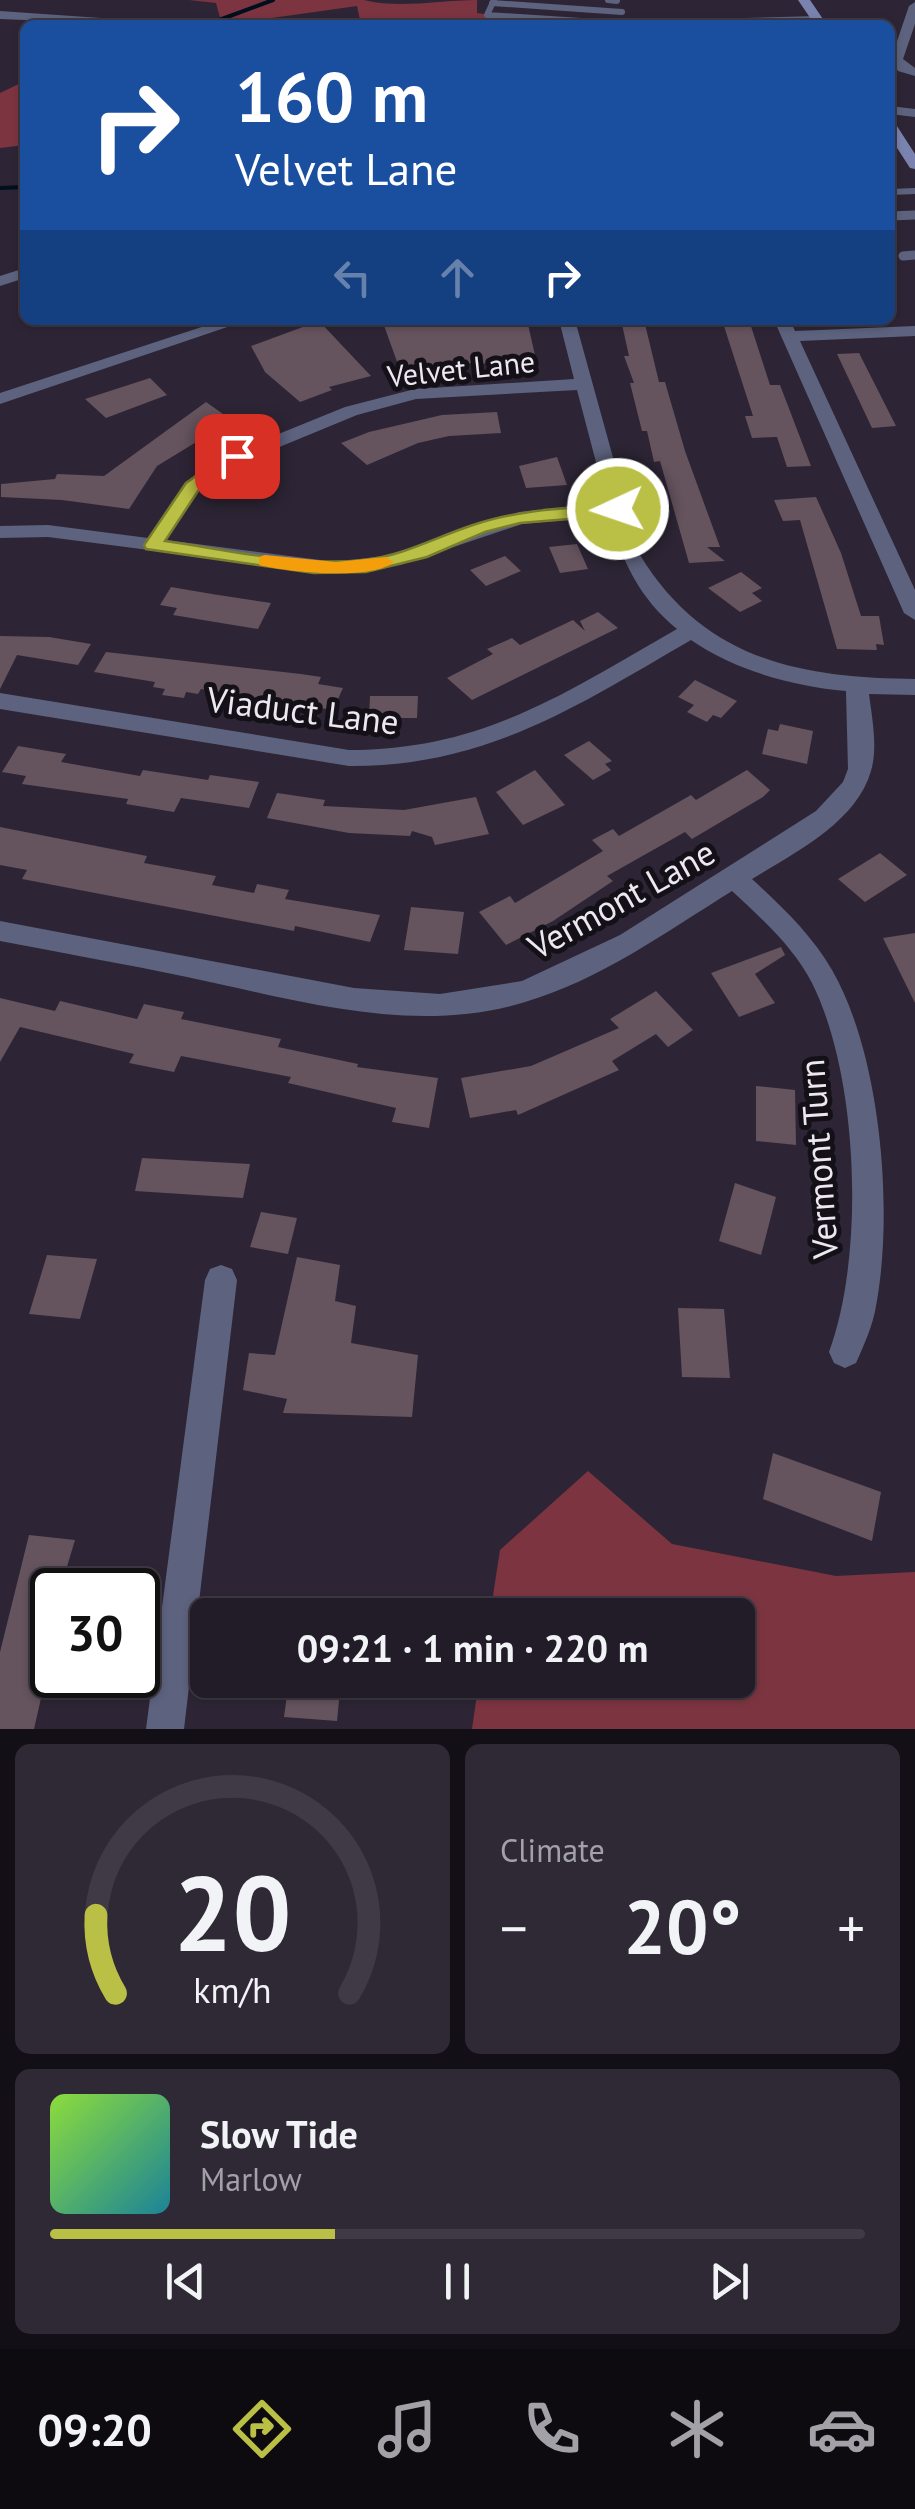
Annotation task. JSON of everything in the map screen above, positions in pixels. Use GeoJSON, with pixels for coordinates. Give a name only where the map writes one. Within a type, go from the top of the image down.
{"type":"FeatureCollection","features":[{"type":"Feature","properties":{"kind":"main road"},"geometry":{"type":"LineString","coordinates":[[895,134],[915,164]]}},
{"type":"Feature","properties":{"kind":"street"},"geometry":{"type":"LineString","coordinates":[[41,18],[60,0]]}},
{"type":"Feature","properties":{"kind":"street"},"geometry":{"type":"LineString","coordinates":[[915,6],[897,60],[903,68],[915,72]]}},
{"type":"Feature","properties":{"kind":"street"},"geometry":{"type":"LineString","coordinates":[[0,15],[70,20]]}},
{"type":"Feature","properties":{"kind":"street"},"geometry":{"type":"LineString","coordinates":[[0,399],[225,325]]}},
{"type":"Feature","properties":{"kind":"street"},"geometry":{"type":"LineString","coordinates":[[569,325],[630,554],[643,583],[690,630],[755,665],[814,681],[915,687]]}},
{"type":"Feature","properties":{"kind":"street"},"geometry":{"type":"LineString","coordinates":[[915,330],[786,328],[915,613]]}},
{"type":"Feature","properties":{"kind":"street","name":"Velvet Lane"},"geometry":{"type":"LineString","coordinates":[[153,545],[179,502],[204,475],[237,456],[334,418],[416,394],[585,384]]}},
{"type":"Feature","properties":{"kind":"street"},"geometry":{"type":"LineString","coordinates":[[0,532],[48,531],[314,567],[366,566],[421,552],[479,528],[519,518],[618,509]]}},
{"type":"Feature","properties":{"kind":"street","name":"Viaduct Lane"},"geometry":{"type":"LineString","coordinates":[[0,701],[349,758],[394,760],[449,751],[499,733],[690,630]]}},
{"type":"Feature","properties":{"kind":"street","name":"Vermont Lane"},"geometry":{"type":"LineString","coordinates":[[0,931],[396,1004],[474,1003],[524,992],[566,974],[734,877],[793,841],[830,812],[860,771],[857,686]]}},
{"type":"Feature","properties":{"kind":"street","name":"Vermont Turn"},"geometry":{"type":"LineString","coordinates":[[734,877],[804,950],[838,1011],[851,1052],[866,1203],[866,1265],[860,1309],[845,1352]]}},
{"type":"Feature","properties":{"kind":"street"},"geometry":{"type":"LineString","coordinates":[[165,1729],[221,1280]]}},
{"type":"Feature","properties":{"kind":"lane"},"geometry":{"type":"LineString","coordinates":[[608,0],[617,0],[625,20]]}},
{"type":"Feature","properties":{"kind":"lane"},"geometry":{"type":"LineString","coordinates":[[565,20],[487,15],[493,2],[622,12]]}},
{"type":"Feature","properties":{"kind":"lane"},"geometry":{"type":"LineString","coordinates":[[895,208],[900,215]]}},
{"type":"Feature","properties":{"kind":"lane"},"geometry":{"type":"LineString","coordinates":[[895,216],[915,214]]}},
{"type":"Feature","properties":{"kind":"lane"},"geometry":{"type":"LineString","coordinates":[[903,256],[915,255]]}},
{"type":"Feature","properties":{"kind":"shaded area"},"geometry":{"type":"Polygon","coordinates":[[[189,0],[364,0],[406,4],[477,0],[477,13],[529,20],[360,20],[357,6],[258,20],[221,20],[216,3],[189,0]]]}},
{"type":"Feature","properties":{"kind":"shaded area"},"geometry":{"type":"Polygon","coordinates":[[[20,83],[20,146],[0,148],[0,93],[20,83]]]}},
{"type":"Feature","properties":{"kind":"shaded area"},"geometry":{"type":"Polygon","coordinates":[[[588,1471],[672,1544],[836,1576],[915,1572],[915,1729],[472,1729],[476,1698],[755,1698],[755,1598],[493,1598],[500,1550],[588,1471]]]}},
{"type":"Feature","properties":{"kind":"building"},"geometry":{"type":"Polygon","coordinates":[[[308,325],[323,325],[371,376],[329,387],[332,390],[300,402],[265,372],[251,346],[308,325]]]}},
{"type":"Feature","properties":{"kind":"building"},"geometry":{"type":"Polygon","coordinates":[[[384,325],[528,325],[537,364],[452,363],[400,370],[384,325]]]}},
{"type":"Feature","properties":{"kind":"building"},"geometry":{"type":"Polygon","coordinates":[[[622,325],[645,325],[659,382],[665,382],[720,547],[707,547],[725,561],[689,563],[660,461],[654,462],[647,431],[642,431],[630,383],[634,383],[624,356],[629,356],[622,325]]]}},
{"type":"Feature","properties":{"kind":"building"},"geometry":{"type":"Polygon","coordinates":[[[724,325],[751,325],[770,385],[780,385],[811,466],[787,467],[777,437],[752,438],[745,416],[753,416],[724,325]]]}},
{"type":"Feature","properties":{"kind":"building"},"geometry":{"type":"Polygon","coordinates":[[[859,353],[896,426],[872,428],[837,354],[859,353]]]}},
{"type":"Feature","properties":{"kind":"building"},"geometry":{"type":"Polygon","coordinates":[[[150,378],[167,395],[106,418],[85,399],[150,378]]]}},
{"type":"Feature","properties":{"kind":"building"},"geometry":{"type":"Polygon","coordinates":[[[206,402],[240,426],[207,441],[203,438],[157,466],[129,509],[1,497],[1,484],[55,479],[57,474],[104,476],[206,402]]]}},
{"type":"Feature","properties":{"kind":"building"},"geometry":{"type":"Polygon","coordinates":[[[497,412],[501,433],[449,436],[418,443],[367,465],[341,443],[369,432],[442,415],[497,412]]]}},
{"type":"Feature","properties":{"kind":"building"},"geometry":{"type":"Polygon","coordinates":[[[557,457],[567,485],[526,488],[519,466],[557,457]]]}},
{"type":"Feature","properties":{"kind":"building"},"geometry":{"type":"Polygon","coordinates":[[[816,497],[841,553],[861,616],[879,616],[884,645],[876,644],[877,650],[837,649],[800,520],[783,521],[774,500],[816,497]]]}},
{"type":"Feature","properties":{"kind":"building"},"geometry":{"type":"Polygon","coordinates":[[[577,544],[588,569],[560,573],[549,547],[577,544]]]}},
{"type":"Feature","properties":{"kind":"building"},"geometry":{"type":"Polygon","coordinates":[[[505,556],[521,571],[486,586],[470,570],[505,556]]]}},
{"type":"Feature","properties":{"kind":"building"},"geometry":{"type":"Polygon","coordinates":[[[741,572],[762,588],[752,593],[762,601],[740,612],[708,588],[741,572]]]}},
{"type":"Feature","properties":{"kind":"building"},"geometry":{"type":"Polygon","coordinates":[[[171,587],[271,603],[258,629],[173,615],[177,608],[160,605],[171,587]]]}},
{"type":"Feature","properties":{"kind":"building"},"geometry":{"type":"Polygon","coordinates":[[[598,612],[618,628],[472,700],[447,678],[493,654],[487,649],[512,638],[520,645],[573,620],[585,631],[580,621],[598,612]]]}},
{"type":"Feature","properties":{"kind":"building"},"geometry":{"type":"Polygon","coordinates":[[[0,636],[49,637],[91,644],[78,665],[17,655],[0,689],[0,636]]]}},
{"type":"Feature","properties":{"kind":"building"},"geometry":{"type":"Polygon","coordinates":[[[106,652],[321,677],[318,684],[343,688],[333,710],[201,689],[198,694],[186,692],[184,698],[162,695],[165,689],[153,687],[155,682],[94,672],[106,652]]]}},
{"type":"Feature","properties":{"kind":"building"},"geometry":{"type":"Polygon","coordinates":[[[695,680],[737,701],[721,718],[713,715],[707,722],[687,712],[694,705],[678,697],[695,680]]]}},
{"type":"Feature","properties":{"kind":"building"},"geometry":{"type":"Polygon","coordinates":[[[370,696],[418,696],[417,718],[369,718],[370,696]]]}},
{"type":"Feature","properties":{"kind":"building"},"geometry":{"type":"Polygon","coordinates":[[[780,724],[813,731],[807,764],[762,754],[768,729],[778,731],[780,724]]]}},
{"type":"Feature","properties":{"kind":"building"},"geometry":{"type":"Polygon","coordinates":[[[589,741],[612,761],[605,764],[611,770],[593,780],[564,755],[589,741]]]}},
{"type":"Feature","properties":{"kind":"building"},"geometry":{"type":"Polygon","coordinates":[[[18,746],[66,754],[61,762],[140,776],[143,770],[208,780],[210,775],[259,782],[249,808],[181,798],[174,812],[126,804],[128,799],[22,784],[26,776],[2,772],[18,746]]]}},
{"type":"Feature","properties":{"kind":"building"},"geometry":{"type":"Polygon","coordinates":[[[535,770],[565,805],[523,825],[496,792],[535,770]]]}},
{"type":"Feature","properties":{"kind":"building"},"geometry":{"type":"Polygon","coordinates":[[[747,770],[770,790],[763,797],[692,839],[685,832],[607,876],[613,881],[553,921],[506,945],[479,912],[510,896],[515,903],[603,851],[592,840],[613,829],[619,836],[691,795],[696,800],[747,770]]]}},
{"type":"Feature","properties":{"kind":"building"},"geometry":{"type":"Polygon","coordinates":[[[277,793],[325,800],[323,806],[404,810],[476,797],[489,834],[435,845],[432,837],[412,831],[410,836],[349,833],[267,818],[277,793]]]}},
{"type":"Feature","properties":{"kind":"building"},"geometry":{"type":"Polygon","coordinates":[[[0,827],[147,856],[144,863],[216,876],[212,885],[254,893],[257,884],[289,890],[285,899],[380,915],[370,942],[22,879],[27,870],[0,865],[0,827]]]}},
{"type":"Feature","properties":{"kind":"building"},"geometry":{"type":"Polygon","coordinates":[[[880,853],[907,875],[865,902],[838,879],[880,853]]]}},
{"type":"Feature","properties":{"kind":"building"},"geometry":{"type":"Polygon","coordinates":[[[411,907],[464,912],[458,954],[404,950],[411,907]]]}},
{"type":"Feature","properties":{"kind":"building"},"geometry":{"type":"Polygon","coordinates":[[[915,933],[915,1003],[883,938],[915,933]]]}},
{"type":"Feature","properties":{"kind":"building"},"geometry":{"type":"Polygon","coordinates":[[[781,947],[785,955],[755,974],[775,1003],[739,1017],[711,973],[781,947]]]}},
{"type":"Feature","properties":{"kind":"building"},"geometry":{"type":"Polygon","coordinates":[[[656,991],[693,1030],[668,1047],[656,1034],[612,1061],[619,1070],[518,1115],[516,1110],[470,1118],[461,1078],[531,1066],[619,1028],[610,1019],[656,991]]]}},
{"type":"Feature","properties":{"kind":"building"},"geometry":{"type":"Polygon","coordinates":[[[0,998],[55,1011],[60,1001],[137,1019],[144,1004],[184,1012],[181,1019],[281,1039],[278,1047],[358,1064],[357,1067],[438,1078],[429,1128],[392,1122],[396,1108],[288,1083],[291,1077],[181,1056],[174,1072],[129,1063],[134,1054],[20,1027],[0,1062],[0,998]]]}},
{"type":"Feature","properties":{"kind":"building"},"geometry":{"type":"Polygon","coordinates":[[[756,1086],[795,1090],[796,1145],[756,1141],[756,1086]]]}},
{"type":"Feature","properties":{"kind":"building"},"geometry":{"type":"Polygon","coordinates":[[[142,1158],[250,1164],[243,1198],[135,1191],[142,1158]]]}},
{"type":"Feature","properties":{"kind":"building"},"geometry":{"type":"Polygon","coordinates":[[[735,1183],[776,1197],[761,1255],[719,1241],[735,1183]]]}},
{"type":"Feature","properties":{"kind":"building"},"geometry":{"type":"Polygon","coordinates":[[[261,1212],[297,1218],[288,1254],[250,1247],[261,1212]]]}},
{"type":"Feature","properties":{"kind":"building"},"geometry":{"type":"Polygon","coordinates":[[[47,1255],[97,1259],[80,1319],[29,1314],[47,1255]]]}},
{"type":"Feature","properties":{"kind":"building"},"geometry":{"type":"Polygon","coordinates":[[[297,1257],[340,1265],[335,1301],[356,1306],[351,1343],[418,1355],[412,1417],[283,1413],[287,1399],[243,1390],[249,1353],[275,1355],[297,1257]]]}},
{"type":"Feature","properties":{"kind":"building"},"geometry":{"type":"Polygon","coordinates":[[[678,1308],[724,1309],[730,1378],[682,1377],[678,1308]]]}},
{"type":"Feature","properties":{"kind":"building"},"geometry":{"type":"Polygon","coordinates":[[[773,1453],[881,1492],[872,1541],[763,1499],[773,1453]]]}},
{"type":"Feature","properties":{"kind":"building"},"geometry":{"type":"Polygon","coordinates":[[[29,1535],[75,1540],[67,1568],[30,1568],[30,1698],[41,1698],[34,1729],[0,1729],[0,1652],[29,1535]]]}},
{"type":"Feature","properties":{"kind":"building"},"geometry":{"type":"Polygon","coordinates":[[[287,1698],[339,1698],[337,1721],[284,1717],[287,1698]]]}},
{"type":"Feature","properties":{"kind":"waterway"},"geometry":{"type":"LineString","coordinates":[[219,20],[273,0]]}},
{"type":"Feature","properties":{"kind":"waterway"},"geometry":{"type":"LineString","coordinates":[[0,188],[20,187]]}},
{"type":"Feature","properties":{"kind":"slow traffic"},"geometry":{"type":"LineString","coordinates":[[265,561],[336,568],[385,562]]}},
{"type":"Feature","properties":{"kind":"route"},"geometry":{"type":"LineString","coordinates":[[237,456],[204,475],[192,487],[153,545],[314,567],[366,566],[393,561],[479,528],[519,518],[618,509]]}}]}
